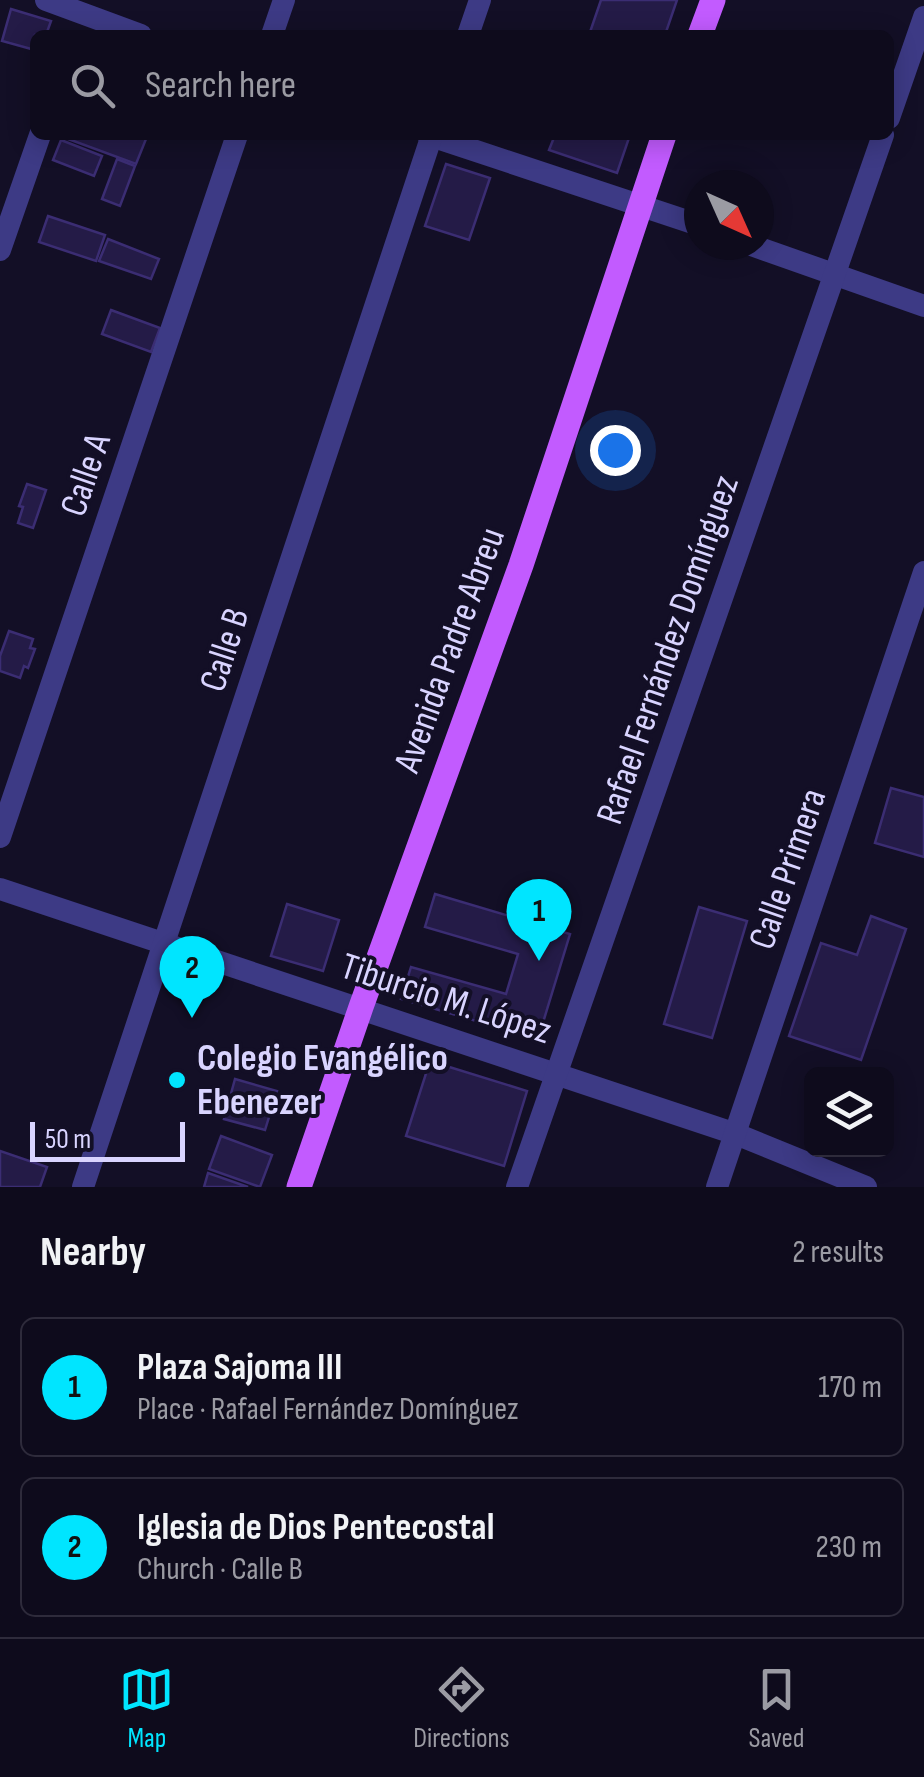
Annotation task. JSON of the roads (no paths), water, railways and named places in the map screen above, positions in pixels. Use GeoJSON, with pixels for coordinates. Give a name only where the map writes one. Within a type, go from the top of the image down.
{"type":"FeatureCollection","features":[{"type":"Feature","properties":{"kind":"main road"},"geometry":{"type":"LineString","coordinates":[[702,30],[713,0]]}},
{"type":"Feature","properties":{"kind":"main road","name":"Avenida Padre Abreu"},"geometry":{"type":"LineString","coordinates":[[299,1187],[521,564],[662,140]]}},
{"type":"Feature","properties":{"kind":"street"},"geometry":{"type":"LineString","coordinates":[[46,0],[125,30]]}},
{"type":"Feature","properties":{"kind":"street"},"geometry":{"type":"LineString","coordinates":[[274,30],[284,0]]}},
{"type":"Feature","properties":{"kind":"street"},"geometry":{"type":"LineString","coordinates":[[470,30],[480,0]]}},
{"type":"Feature","properties":{"kind":"street"},"geometry":{"type":"LineString","coordinates":[[894,104],[924,18]]}},
{"type":"Feature","properties":{"kind":"street"},"geometry":{"type":"LineString","coordinates":[[0,250],[38,140]]}},
{"type":"Feature","properties":{"kind":"street","name":"Calle A"},"geometry":{"type":"LineString","coordinates":[[0,837],[236,140]]}},
{"type":"Feature","properties":{"kind":"street","name":"Calle B"},"geometry":{"type":"LineString","coordinates":[[83,1187],[429,140]]}},
{"type":"Feature","properties":{"kind":"street"},"geometry":{"type":"LineString","coordinates":[[446,140],[684,220]]}},
{"type":"Feature","properties":{"kind":"street","name":"Rafael Fernández Domínguez"},"geometry":{"type":"LineString","coordinates":[[517,1187],[881,140]]}},
{"type":"Feature","properties":{"kind":"street"},"geometry":{"type":"LineString","coordinates":[[774,253],[924,306]]}},
{"type":"Feature","properties":{"kind":"street","name":"Calle Primera"},"geometry":{"type":"LineString","coordinates":[[717,1187],[924,572]]}},
{"type":"Feature","properties":{"kind":"street","name":"Tiburcio M. López"},"geometry":{"type":"LineString","coordinates":[[0,889],[556,1072],[736,1134],[866,1187]]}},
{"type":"Feature","properties":{"kind":"place","name":"Plaza Sajoma III"},"geometry":{"type":"Point","coordinates":[539,961]}},
{"type":"Feature","properties":{"kind":"place","name":"Iglesia de Dios Pentecostal"},"geometry":{"type":"Point","coordinates":[192,1018]}},
{"type":"Feature","properties":{"kind":"place","name":"Colegio Evangélico Ebenezer"},"geometry":{"type":"Point","coordinates":[177,1080]}}]}
